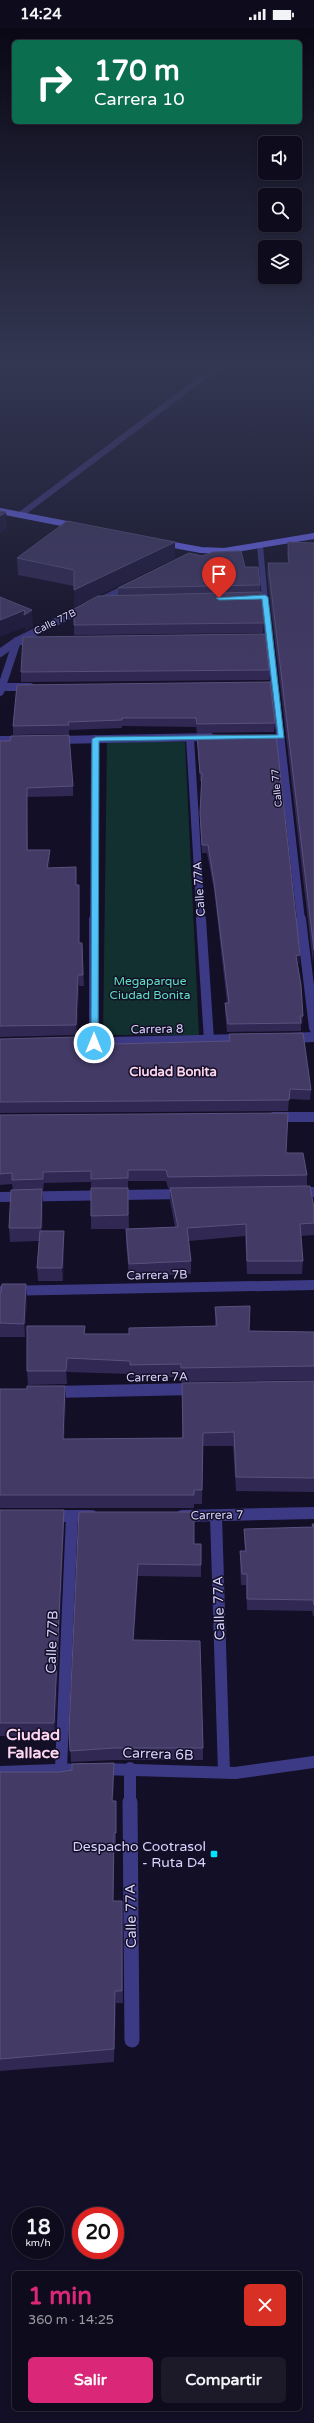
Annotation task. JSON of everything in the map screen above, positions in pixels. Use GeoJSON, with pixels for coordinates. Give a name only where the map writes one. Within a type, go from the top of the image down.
{"type":"FeatureCollection","features":[{"type":"Feature","properties":{"kind":"main road"},"geometry":{"type":"LineString","coordinates":[[0,511],[86,528]]}},
{"type":"Feature","properties":{"kind":"main road"},"geometry":{"type":"LineString","coordinates":[[154,541],[202,550],[224,551],[314,536]]}},
{"type":"Feature","properties":{"kind":"street"},"geometry":{"type":"LineString","coordinates":[[20,515],[69,478]]}},
{"type":"Feature","properties":{"kind":"street","name":"Calle 77"},"geometry":{"type":"LineString","coordinates":[[260,546],[261,597],[270,685],[311,982],[314,1028]]}},
{"type":"Feature","properties":{"kind":"street"},"geometry":{"type":"LineString","coordinates":[[188,557],[202,550]]}},
{"type":"Feature","properties":{"kind":"street","name":"Calle 77B"},"geometry":{"type":"LineString","coordinates":[[0,653],[17,641],[139,581]]}},
{"type":"Feature","properties":{"kind":"street"},"geometry":{"type":"LineString","coordinates":[[97,601],[113,601]]}},
{"type":"Feature","properties":{"kind":"street"},"geometry":{"type":"LineString","coordinates":[[33,641],[17,641],[1,689],[42,686]]}},
{"type":"Feature","properties":{"kind":"street"},"geometry":{"type":"LineString","coordinates":[[48,740],[220,737]]}},
{"type":"Feature","properties":{"kind":"street","name":"Calle 77A"},"geometry":{"type":"LineString","coordinates":[[190,738],[209,1040]]}},
{"type":"Feature","properties":{"kind":"street"},"geometry":{"type":"LineString","coordinates":[[94,1043],[96,739]]}},
{"type":"Feature","properties":{"kind":"street"},"geometry":{"type":"LineString","coordinates":[[0,740],[32,740]]}},
{"type":"Feature","properties":{"kind":"street"},"geometry":{"type":"LineString","coordinates":[[276,1038],[314,1037]]}},
{"type":"Feature","properties":{"kind":"street","name":"Carrera 8"},"geometry":{"type":"LineString","coordinates":[[55,1043],[254,1039]]}},
{"type":"Feature","properties":{"kind":"street"},"geometry":{"type":"LineString","coordinates":[[267,1117],[314,1117]]}},
{"type":"Feature","properties":{"kind":"street"},"geometry":{"type":"LineString","coordinates":[[290,1192],[314,1192]]}},
{"type":"Feature","properties":{"kind":"street"},"geometry":{"type":"LineString","coordinates":[[0,1197],[196,1194]]}},
{"type":"Feature","properties":{"kind":"street","name":"Carrera 7B"},"geometry":{"type":"LineString","coordinates":[[0,1291],[314,1285]]}},
{"type":"Feature","properties":{"kind":"street","name":"Carrera 7A"},"geometry":{"type":"LineString","coordinates":[[39,1392],[204,1389]]}},
{"type":"Feature","properties":{"kind":"street","name":"Carrera 7"},"geometry":{"type":"LineString","coordinates":[[168,1516],[314,1513]]}},
{"type":"Feature","properties":{"kind":"street"},"geometry":{"type":"LineString","coordinates":[[36,1516],[104,1516]]}},
{"type":"Feature","properties":{"kind":"street","name":"Calle 77B"},"geometry":{"type":"LineString","coordinates":[[62,1769],[72,1516]]}},
{"type":"Feature","properties":{"kind":"street","name":"Calle 77A"},"geometry":{"type":"LineString","coordinates":[[216,1516],[224,1772]]}},
{"type":"Feature","properties":{"kind":"street","name":"Carrera 6B"},"geometry":{"type":"LineString","coordinates":[[0,1772],[130,1768],[234,1773],[314,1762]]}},
{"type":"Feature","properties":{"kind":"street","name":"Calle 77A"},"geometry":{"type":"LineString","coordinates":[[130,1768],[132,2040]]}},
{"type":"Feature","properties":{"kind":"green space","name":"Megaparque Ciudad Bonita"},"geometry":{"type":"Polygon","coordinates":[[[107,742],[185,742],[199,1035],[103,1035],[107,742]]]}},
{"type":"Feature","properties":{"kind":"building"},"geometry":{"type":"Polygon","coordinates":[[[0,511],[6,512],[0,516],[0,511]]]}},
{"type":"Feature","properties":{"kind":"building"},"geometry":{"type":"Polygon","coordinates":[[[67,521],[175,542],[74,590],[74,570],[17,558],[67,521]]]}},
{"type":"Feature","properties":{"kind":"building"},"geometry":{"type":"Polygon","coordinates":[[[288,542],[314,543],[314,950],[268,563],[289,563],[288,542]]]}},
{"type":"Feature","properties":{"kind":"building"},"geometry":{"type":"Polygon","coordinates":[[[241,551],[245,567],[258,567],[260,585],[118,588],[189,553],[202,556],[213,552],[241,551]]]}},
{"type":"Feature","properties":{"kind":"building"},"geometry":{"type":"Polygon","coordinates":[[[261,592],[264,623],[74,625],[74,609],[98,596],[261,592]]]}},
{"type":"Feature","properties":{"kind":"building"},"geometry":{"type":"Polygon","coordinates":[[[0,597],[32,610],[24,615],[25,610],[0,620],[0,597]]]}},
{"type":"Feature","properties":{"kind":"building"},"geometry":{"type":"Polygon","coordinates":[[[265,634],[269,670],[21,672],[23,637],[265,634]]]}},
{"type":"Feature","properties":{"kind":"building"},"geometry":{"type":"Polygon","coordinates":[[[270,682],[275,723],[197,724],[196,718],[122,718],[122,720],[68,722],[69,725],[13,726],[17,685],[270,682]]]}},
{"type":"Feature","properties":{"kind":"building"},"geometry":{"type":"Polygon","coordinates":[[[69,735],[73,786],[27,788],[27,850],[50,850],[47,868],[76,867],[76,885],[79,885],[79,943],[82,943],[83,975],[78,975],[76,1025],[0,1026],[0,741],[10,741],[11,736],[69,735]]]}},
{"type":"Feature","properties":{"kind":"building"},"geometry":{"type":"Polygon","coordinates":[[[197,735],[276,735],[300,955],[296,956],[301,985],[303,1016],[300,1016],[301,1023],[228,1024],[225,1003],[229,1003],[214,882],[208,845],[202,845],[200,813],[202,773],[200,773],[197,735]]]}},
{"type":"Feature","properties":{"kind":"building"},"geometry":{"type":"Polygon","coordinates":[[[303,1033],[311,1090],[290,1089],[289,1100],[0,1102],[0,1039],[76,1037],[76,1045],[230,1041],[229,1034],[303,1033]]]}},
{"type":"Feature","properties":{"kind":"building"},"geometry":{"type":"Polygon","coordinates":[[[288,1113],[286,1153],[303,1153],[307,1175],[168,1177],[166,1170],[128,1170],[128,1178],[91,1179],[91,1171],[43,1172],[43,1179],[12,1180],[12,1173],[0,1174],[0,1115],[288,1113]]]}},
{"type":"Feature","properties":{"kind":"building"},"geometry":{"type":"Polygon","coordinates":[[[310,1186],[314,1208],[314,1223],[300,1224],[303,1261],[247,1261],[246,1224],[187,1228],[191,1261],[129,1264],[126,1229],[178,1227],[170,1188],[310,1186]]]}},
{"type":"Feature","properties":{"kind":"building"},"geometry":{"type":"Polygon","coordinates":[[[91,1188],[128,1188],[128,1215],[91,1216],[91,1188]]]}},
{"type":"Feature","properties":{"kind":"building"},"geometry":{"type":"Polygon","coordinates":[[[42,1189],[41,1228],[9,1228],[11,1190],[42,1189]]]}},
{"type":"Feature","properties":{"kind":"building"},"geometry":{"type":"Polygon","coordinates":[[[40,1231],[64,1231],[62,1268],[37,1268],[40,1231]]]}},
{"type":"Feature","properties":{"kind":"building"},"geometry":{"type":"Polygon","coordinates":[[[2,1284],[26,1284],[24,1324],[0,1323],[0,1292],[2,1284]]]}},
{"type":"Feature","properties":{"kind":"building"},"geometry":{"type":"Polygon","coordinates":[[[250,1306],[249,1331],[314,1332],[314,1366],[181,1368],[181,1364],[130,1365],[130,1361],[67,1358],[66,1371],[27,1371],[27,1326],[85,1326],[84,1334],[129,1334],[129,1328],[217,1326],[215,1307],[250,1306]]]}},
{"type":"Feature","properties":{"kind":"building"},"geometry":{"type":"Polygon","coordinates":[[[314,1381],[314,1478],[236,1477],[234,1432],[203,1433],[202,1490],[194,1490],[194,1495],[0,1495],[0,1389],[27,1389],[27,1386],[65,1386],[63,1439],[183,1438],[182,1383],[314,1381]]]}},
{"type":"Feature","properties":{"kind":"building"},"geometry":{"type":"Polygon","coordinates":[[[0,1510],[64,1510],[54,1723],[0,1723],[0,1510]]]}},
{"type":"Feature","properties":{"kind":"building"},"geometry":{"type":"Polygon","coordinates":[[[79,1512],[194,1512],[194,1544],[201,1544],[201,1565],[138,1564],[133,1640],[200,1641],[203,1748],[114,1748],[70,1751],[69,1731],[79,1512]]]}},
{"type":"Feature","properties":{"kind":"building"},"geometry":{"type":"Polygon","coordinates":[[[312,1524],[314,1524],[314,1605],[313,1600],[247,1599],[247,1574],[242,1574],[240,1551],[246,1551],[244,1529],[313,1527],[312,1524]]]}},
{"type":"Feature","properties":{"kind":"building"},"geometry":{"type":"Polygon","coordinates":[[[114,1763],[112,1801],[116,1801],[116,1833],[114,1833],[113,1901],[122,1901],[122,1991],[115,1991],[114,2049],[0,2059],[0,1772],[59,1772],[72,1770],[72,1764],[114,1763]]]}},
{"type":"Feature","properties":{"kind":"place","name":"Despacho Cootrasol - Ruta D4"},"geometry":{"type":"Point","coordinates":[214,1854]}},
{"type":"Feature","properties":{"kind":"district","name":"Ciudad Bonita"},"geometry":{"type":"Point","coordinates":[173,1072]}},
{"type":"Feature","properties":{"kind":"district","name":"Ciudad Fallace"},"geometry":{"type":"Point","coordinates":[33,1744]}},
{"type":"Feature","properties":{"kind":"route"},"geometry":{"type":"LineString","coordinates":[[94,1043],[96,739],[281,736],[265,597],[219,598]]}}]}
